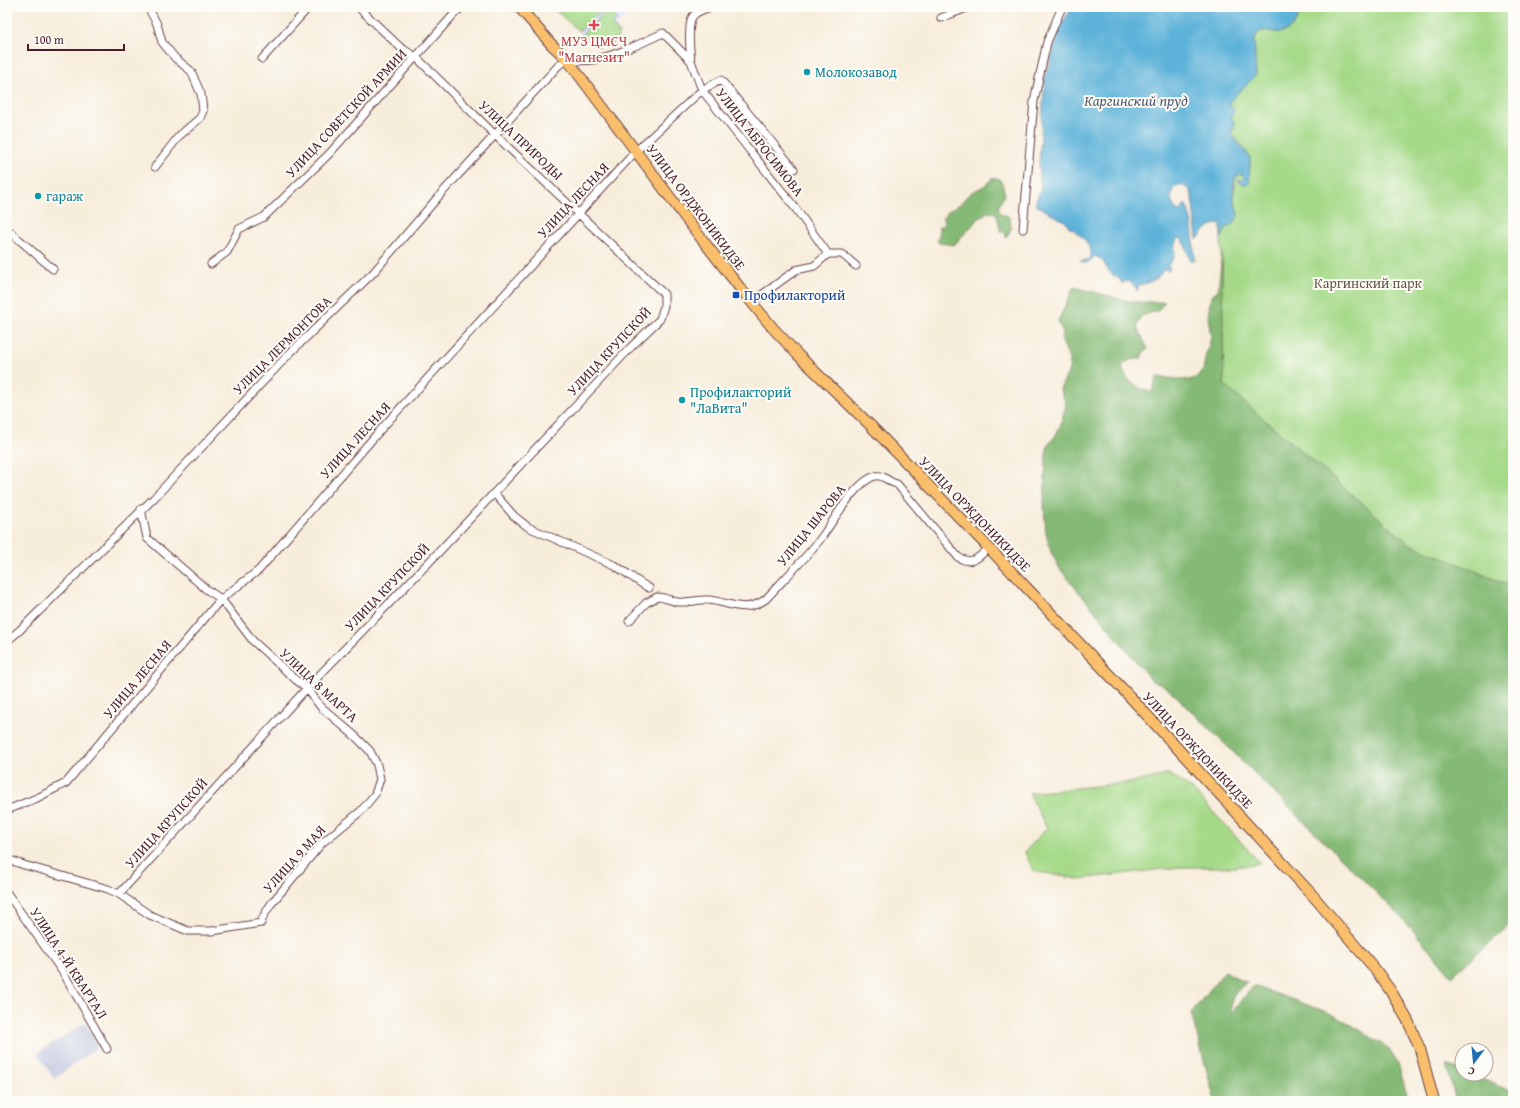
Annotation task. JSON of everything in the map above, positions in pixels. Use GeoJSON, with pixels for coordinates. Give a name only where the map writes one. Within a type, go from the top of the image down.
{"type":"FeatureCollection","features":[{"type":"Feature","properties":{"kind":"main road","name":"УЛИЦА ОРДЖОНИКИДЗЕ"},"geometry":{"type":"LineString","coordinates":[[519,7],[551,44],[567,59],[687,220],[752,302],[798,355],[870,425],[893,450]]}},
{"type":"Feature","properties":{"kind":"main road","name":"УЛИЦА ОРЖДОНИКИДЗЕ"},"geometry":{"type":"LineString","coordinates":[[893,450],[1128,694],[1310,892],[1375,969],[1392,993],[1408,1021],[1420,1049],[1434,1101]]}},
{"type":"Feature","properties":{"kind":"street"},"geometry":{"type":"LineString","coordinates":[[148,7],[157,24],[162,42],[175,58],[191,71],[201,94],[203,111],[200,118],[179,136],[155,167]]}},
{"type":"Feature","properties":{"kind":"street"},"geometry":{"type":"LineString","coordinates":[[262,59],[309,7]]}},
{"type":"Feature","properties":{"kind":"street","name":"УЛИЦА ПРИРОДЫ"},"geometry":{"type":"LineString","coordinates":[[358,7],[400,47],[417,58],[664,294]]}},
{"type":"Feature","properties":{"kind":"street","name":"УЛИЦА СОВЕТСКОЙ АРМИИ"},"geometry":{"type":"LineString","coordinates":[[211,264],[227,252],[239,229],[264,217],[330,154],[417,58],[456,12],[463,7]]}},
{"type":"Feature","properties":{"kind":"street"},"geometry":{"type":"LineString","coordinates":[[691,61],[690,27],[692,16],[711,7]]}},
{"type":"Feature","properties":{"kind":"street"},"geometry":{"type":"LineString","coordinates":[[941,18],[969,7]]}},
{"type":"Feature","properties":{"kind":"street"},"geometry":{"type":"LineString","coordinates":[[1023,229],[1034,101],[1047,42],[1062,7]]}},
{"type":"Feature","properties":{"kind":"street","name":"УЛИЦА АБРОСИМОВА"},"geometry":{"type":"LineString","coordinates":[[567,59],[572,62],[591,60],[626,50],[663,33],[691,61],[702,90],[796,209],[828,254]]}},
{"type":"Feature","properties":{"kind":"street","name":"УЛИЦА ЛЕРМОНТОВА"},"geometry":{"type":"LineString","coordinates":[[7,641],[154,498],[290,353],[374,273],[439,196],[558,66],[567,59]]}},
{"type":"Feature","properties":{"kind":"street","name":"УЛИЦА ЛЕСНАЯ"},"geometry":{"type":"LineString","coordinates":[[7,810],[37,798],[66,783],[221,599],[259,570],[382,428],[636,151],[702,90],[721,80],[794,169]]}},
{"type":"Feature","properties":{"kind":"street"},"geometry":{"type":"LineString","coordinates":[[7,229],[53,269]]}},
{"type":"Feature","properties":{"kind":"street"},"geometry":{"type":"LineString","coordinates":[[752,302],[796,270],[814,266],[828,254],[842,254],[856,266]]}},
{"type":"Feature","properties":{"kind":"street","name":"УЛИЦА КРУПСКОЙ"},"geometry":{"type":"LineString","coordinates":[[119,894],[307,688],[494,493],[630,347],[660,319],[664,306],[664,294]]}},
{"type":"Feature","properties":{"kind":"street","name":"УЛИЦА ШАРОВА"},"geometry":{"type":"LineString","coordinates":[[629,621],[646,603],[657,597],[679,602],[708,600],[739,607],[748,607],[759,604],[766,599],[817,543],[855,492],[869,479],[877,476],[881,476],[891,484],[897,484],[958,557],[971,561],[976,560],[989,548]]}},
{"type":"Feature","properties":{"kind":"street"},"geometry":{"type":"LineString","coordinates":[[494,493],[514,516],[528,527],[614,565],[649,588]]}},
{"type":"Feature","properties":{"kind":"street","name":"УЛИЦА 8 МАРТА"},"geometry":{"type":"LineString","coordinates":[[141,509],[147,538],[206,589],[221,599],[253,642],[307,688],[320,706],[356,736],[370,751],[377,765],[380,779]]}},
{"type":"Feature","properties":{"kind":"street","name":"УЛИЦА 9 МАЯ"},"geometry":{"type":"LineString","coordinates":[[119,894],[150,915],[188,931],[212,931],[261,923],[271,904],[322,843],[361,811],[375,794],[380,779]]}},
{"type":"Feature","properties":{"kind":"street"},"geometry":{"type":"LineString","coordinates":[[7,859],[108,888],[119,894]]}},
{"type":"Feature","properties":{"kind":"street","name":"УЛИЦА 4-Й КВАРТАЛ"},"geometry":{"type":"LineString","coordinates":[[7,893],[64,974],[107,1049]]}},
{"type":"Feature","properties":{"kind":"shaded area","name":"МУЗ ЦМСЧ \"Магнезит\""},"geometry":{"type":"Polygon","coordinates":[[[551,7],[649,7],[632,11],[614,27],[619,33],[617,37],[618,42],[597,47],[551,7]]]}},
{"type":"Feature","properties":{"kind":"shaded area"},"geometry":{"type":"Polygon","coordinates":[[[85,1023],[99,1046],[54,1079],[37,1053],[85,1023]]]}},
{"type":"Feature","properties":{"kind":"green space"},"geometry":{"type":"Polygon","coordinates":[[[552,7],[606,7],[579,31],[552,7]]]}},
{"type":"Feature","properties":{"kind":"green space","name":"Каргинский парк"},"geometry":{"type":"Polygon","coordinates":[[[1299,7],[1513,7],[1513,587],[1408,543],[1224,385],[1221,239],[1225,229],[1234,223],[1238,212],[1233,197],[1236,176],[1238,174],[1244,175],[1244,179],[1239,180],[1243,184],[1247,184],[1249,180],[1250,163],[1245,149],[1231,134],[1235,124],[1231,118],[1232,113],[1229,102],[1256,72],[1254,40],[1259,31],[1286,31],[1297,19],[1299,7]]]}},
{"type":"Feature","properties":{"kind":"green space"},"geometry":{"type":"Polygon","coordinates":[[[608,10],[617,20],[611,24],[619,33],[617,37],[618,42],[597,47],[582,34],[608,10]]]}},
{"type":"Feature","properties":{"kind":"green space"},"geometry":{"type":"Polygon","coordinates":[[[997,178],[1001,180],[1005,194],[999,205],[999,210],[1003,215],[1008,216],[1011,224],[1010,230],[1006,237],[1005,232],[1000,231],[996,213],[987,212],[978,219],[954,245],[939,243],[937,241],[939,236],[939,227],[944,225],[943,219],[948,211],[959,205],[970,193],[984,186],[992,179],[997,178]]]}},
{"type":"Feature","properties":{"kind":"green space"},"geometry":{"type":"Polygon","coordinates":[[[1222,254],[1224,385],[1408,543],[1513,587],[1513,922],[1452,976],[1403,919],[1173,693],[1160,683],[1152,681],[1060,569],[1051,552],[1046,534],[1044,505],[1046,455],[1048,445],[1056,435],[1061,424],[1066,404],[1060,389],[1070,363],[1061,338],[1063,334],[1058,321],[1074,287],[1132,302],[1165,302],[1157,311],[1141,316],[1137,327],[1148,349],[1143,353],[1141,359],[1133,359],[1128,361],[1122,367],[1126,376],[1133,384],[1152,392],[1157,377],[1189,380],[1198,377],[1203,370],[1211,338],[1208,317],[1211,296],[1218,291],[1222,254]]]}},
{"type":"Feature","properties":{"kind":"green space"},"geometry":{"type":"Polygon","coordinates":[[[1169,774],[1192,789],[1260,863],[1236,867],[1180,867],[1079,879],[1033,871],[1025,852],[1047,828],[1029,793],[1135,782],[1169,774]]]}},
{"type":"Feature","properties":{"kind":"green space"},"geometry":{"type":"Polygon","coordinates":[[[1225,971],[1242,981],[1248,982],[1234,995],[1231,1003],[1232,1013],[1236,1006],[1254,986],[1327,1012],[1347,1022],[1388,1048],[1398,1064],[1409,1101],[1215,1101],[1191,1013],[1225,971]]]}},
{"type":"Feature","properties":{"kind":"green space"},"geometry":{"type":"Polygon","coordinates":[[[1446,1064],[1454,1068],[1454,1082],[1489,1082],[1513,1092],[1513,1101],[1456,1101],[1446,1064]]]}},
{"type":"Feature","properties":{"kind":"water","name":"Каргинский пруд"},"geometry":{"type":"Polygon","coordinates":[[[1073,7],[1299,7],[1297,19],[1286,31],[1259,32],[1254,40],[1256,75],[1229,102],[1234,110],[1231,118],[1235,123],[1231,134],[1250,158],[1249,183],[1240,183],[1238,180],[1242,180],[1245,177],[1242,174],[1236,176],[1234,182],[1233,197],[1238,215],[1236,221],[1225,229],[1221,239],[1221,226],[1219,224],[1215,224],[1206,229],[1197,240],[1190,190],[1180,185],[1175,187],[1172,192],[1174,194],[1171,196],[1172,204],[1176,209],[1181,211],[1185,203],[1189,212],[1192,224],[1195,260],[1191,261],[1183,240],[1181,238],[1178,239],[1175,245],[1174,258],[1167,266],[1170,268],[1169,271],[1164,269],[1159,276],[1153,280],[1139,285],[1137,291],[1134,285],[1130,282],[1124,282],[1122,284],[1120,279],[1111,274],[1098,257],[1094,256],[1086,263],[1080,261],[1087,260],[1090,257],[1090,250],[1087,242],[1070,228],[1066,222],[1036,205],[1036,200],[1041,188],[1039,164],[1045,74],[1061,24],[1073,7]]]}},
{"type":"Feature","properties":{"kind":"place","name":"МУЗ ЦМСЧ \"Магнезит\""},"geometry":{"type":"Point","coordinates":[594,25]}},
{"type":"Feature","properties":{"kind":"place","name":"Молокозавод"},"geometry":{"type":"Point","coordinates":[807,72]}},
{"type":"Feature","properties":{"kind":"place","name":"гараж"},"geometry":{"type":"Point","coordinates":[38,196]}},
{"type":"Feature","properties":{"kind":"place","name":"Профилакторий"},"geometry":{"type":"Point","coordinates":[736,295]}},
{"type":"Feature","properties":{"kind":"place","name":"Профилакторий \"ЛаВита\""},"geometry":{"type":"Point","coordinates":[682,400]}}]}
